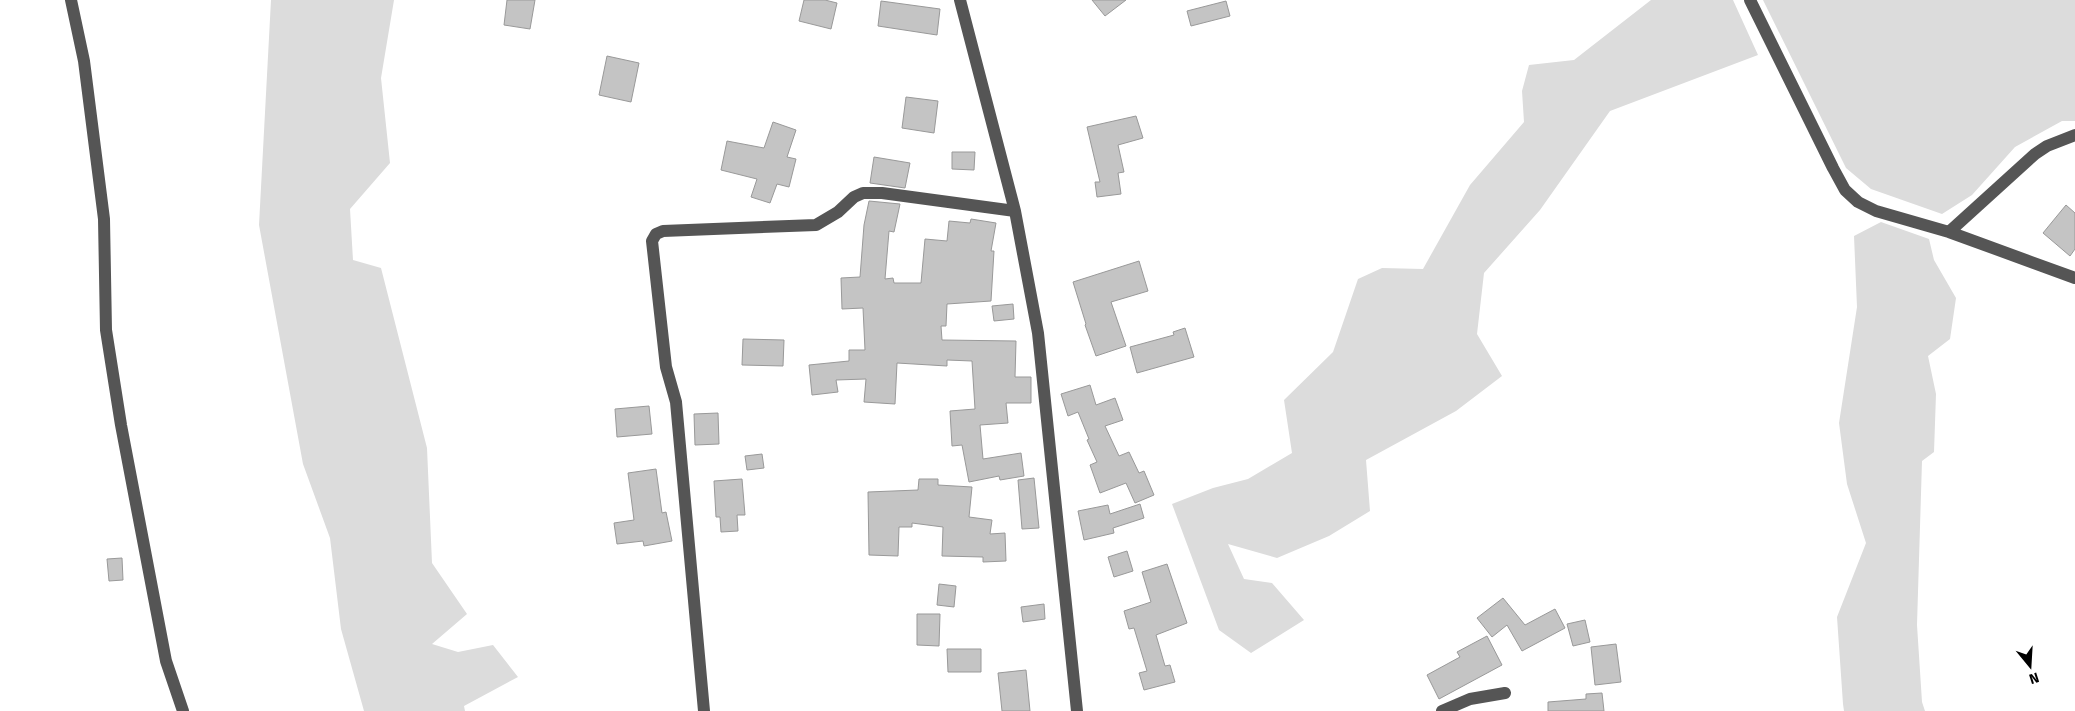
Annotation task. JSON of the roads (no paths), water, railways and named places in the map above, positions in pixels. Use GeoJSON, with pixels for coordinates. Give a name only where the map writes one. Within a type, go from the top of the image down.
{"type":"FeatureCollection","features":[{"type":"Feature","properties":{"kind":"street"},"geometry":{"type":"LineString","coordinates":[[71,0],[84,61],[104,219],[106,330],[119,416],[166,660],[182,711]]}},
{"type":"Feature","properties":{"kind":"street"},"geometry":{"type":"LineString","coordinates":[[960,0],[1016,212],[1038,333],[1077,711]]}},
{"type":"Feature","properties":{"kind":"street"},"geometry":{"type":"LineString","coordinates":[[1750,0],[1804,112],[1845,190],[1858,202],[1876,211],[1949,232],[2075,278]]}},
{"type":"Feature","properties":{"kind":"street"},"geometry":{"type":"LineString","coordinates":[[1949,232],[2035,154],[2048,146],[2075,135]]}},
{"type":"Feature","properties":{"kind":"street"},"geometry":{"type":"LineString","coordinates":[[704,711],[676,402],[666,367],[652,241],[656,234],[663,231],[816,225],[838,212],[854,197],[863,193],[882,193],[1016,212]]}},
{"type":"Feature","properties":{"kind":"street"},"geometry":{"type":"LineString","coordinates":[[1442,711],[1470,699],[1505,693]]}}]}
